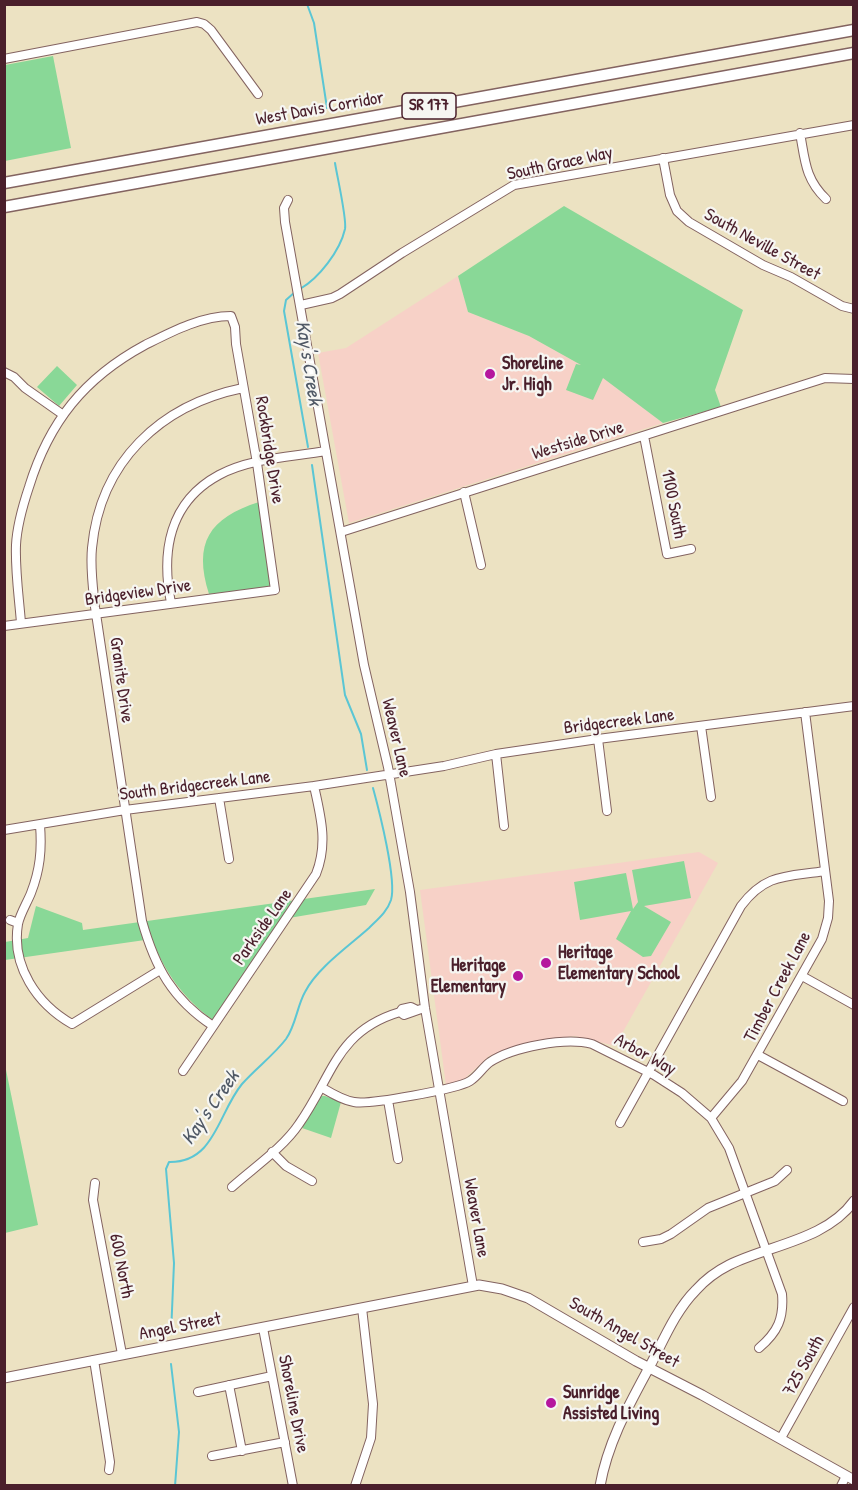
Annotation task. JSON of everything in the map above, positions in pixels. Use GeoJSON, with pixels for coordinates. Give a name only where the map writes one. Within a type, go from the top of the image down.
{"type":"FeatureCollection","features":[{"type":"Feature","properties":{"kind":"highway","name":"West Davis Corridor"},"geometry":{"type":"LineString","coordinates":[[4,183],[854,30]]}},
{"type":"Feature","properties":{"kind":"highway","name":"SR 177"},"geometry":{"type":"LineString","coordinates":[[4,207],[854,54]]}},
{"type":"Feature","properties":{"kind":"main road"},"geometry":{"type":"LineString","coordinates":[[600,1485],[607,1454],[614,1437],[679,1311],[696,1290],[712,1275],[730,1265],[813,1232],[833,1220],[854,1201]]}},
{"type":"Feature","properties":{"kind":"main road","name":"South Angel Street"},"geometry":{"type":"LineString","coordinates":[[362,1308],[473,1286],[502,1289],[528,1298],[649,1368],[781,1438],[850,1478]]}},
{"type":"Feature","properties":{"kind":"main road","name":"Angel Street"},"geometry":{"type":"LineString","coordinates":[[4,1378],[362,1308]]}},
{"type":"Feature","properties":{"kind":"street"},"geometry":{"type":"LineString","coordinates":[[4,59],[197,22],[212,30],[258,94]]}},
{"type":"Feature","properties":{"kind":"street","name":"South Grace Way"},"geometry":{"type":"LineString","coordinates":[[301,302],[332,298],[340,294],[402,253],[514,185],[854,125]]}},
{"type":"Feature","properties":{"kind":"street"},"geometry":{"type":"LineString","coordinates":[[800,133],[808,175],[826,199]]}},
{"type":"Feature","properties":{"kind":"street","name":"South Neville Street"},"geometry":{"type":"LineString","coordinates":[[663,158],[670,195],[677,211],[689,222],[842,306],[854,309]]}},
{"type":"Feature","properties":{"kind":"street","name":"Weaver Lane"},"geometry":{"type":"LineString","coordinates":[[288,200],[284,208],[364,665],[389,774],[411,896],[421,1009],[439,1090],[473,1286]]}},
{"type":"Feature","properties":{"kind":"street","name":"Rockbridge Drive"},"geometry":{"type":"LineString","coordinates":[[62,414],[82,391],[134,351],[164,335],[204,320],[231,316],[236,327],[243,388],[257,463],[275,590]]}},
{"type":"Feature","properties":{"kind":"street"},"geometry":{"type":"LineString","coordinates":[[4,372],[14,377],[25,388],[62,414],[46,442],[22,508],[16,544],[16,584],[21,623]]}},
{"type":"Feature","properties":{"kind":"street","name":"Westside Drive"},"geometry":{"type":"LineString","coordinates":[[341,532],[825,378],[854,379]]}},
{"type":"Feature","properties":{"kind":"street","name":"Granite Drive"},"geometry":{"type":"LineString","coordinates":[[213,1026],[193,1013],[176,994],[160,970],[142,921],[96,613],[92,549],[102,500],[120,465],[149,432],[189,405],[243,388]]}},
{"type":"Feature","properties":{"kind":"street","name":"1100 South"},"geometry":{"type":"LineString","coordinates":[[644,436],[667,554],[691,549]]}},
{"type":"Feature","properties":{"kind":"street"},"geometry":{"type":"LineString","coordinates":[[171,603],[167,552],[172,530],[179,512],[198,491],[220,474],[257,463],[326,451]]}},
{"type":"Feature","properties":{"kind":"street"},"geometry":{"type":"LineString","coordinates":[[464,492],[481,565]]}},
{"type":"Feature","properties":{"kind":"street","name":"Bridgeview Drive"},"geometry":{"type":"LineString","coordinates":[[4,626],[275,590]]}},
{"type":"Feature","properties":{"kind":"street","name":"Bridgecreek Lane"},"geometry":{"type":"LineString","coordinates":[[389,774],[444,766],[496,754],[598,739],[854,706]]}},
{"type":"Feature","properties":{"kind":"street","name":"Timber Creek Lane"},"geometry":{"type":"LineString","coordinates":[[711,1118],[735,1092],[758,1055],[822,939],[828,918],[825,871],[805,712]]}},
{"type":"Feature","properties":{"kind":"street"},"geometry":{"type":"LineString","coordinates":[[701,726],[711,797]]}},
{"type":"Feature","properties":{"kind":"street"},"geometry":{"type":"LineString","coordinates":[[598,739],[608,811]]}},
{"type":"Feature","properties":{"kind":"street"},"geometry":{"type":"LineString","coordinates":[[496,754],[504,826]]}},
{"type":"Feature","properties":{"kind":"street","name":"South Bridgecreek Lane"},"geometry":{"type":"LineString","coordinates":[[4,830],[125,810],[389,774]]}},
{"type":"Feature","properties":{"kind":"street","name":"Parkside Lane"},"geometry":{"type":"LineString","coordinates":[[183,1071],[316,874],[321,862],[324,832],[314,786]]}},
{"type":"Feature","properties":{"kind":"street"},"geometry":{"type":"LineString","coordinates":[[219,798],[229,859]]}},
{"type":"Feature","properties":{"kind":"street"},"geometry":{"type":"LineString","coordinates":[[40,825],[42,846],[40,864],[36,881],[18,923],[18,956],[32,986],[43,1001],[57,1016],[72,1024],[160,970]]}},
{"type":"Feature","properties":{"kind":"street"},"geometry":{"type":"LineString","coordinates":[[620,1123],[751,892],[779,877],[825,871]]}},
{"type":"Feature","properties":{"kind":"street"},"geometry":{"type":"LineString","coordinates":[[10,920],[18,923]]}},
{"type":"Feature","properties":{"kind":"street"},"geometry":{"type":"LineString","coordinates":[[802,976],[854,1005]]}},
{"type":"Feature","properties":{"kind":"street"},"geometry":{"type":"LineString","coordinates":[[232,1187],[299,1125],[341,1051],[353,1037],[369,1024],[383,1017],[400,1012],[404,1015],[412,1014],[421,1009]]}},
{"type":"Feature","properties":{"kind":"street","name":"Arbor Way"},"geometry":{"type":"LineString","coordinates":[[321,1088],[337,1097],[354,1102],[370,1103],[388,1100],[458,1086],[471,1080],[489,1063],[518,1049],[582,1041],[648,1072],[682,1093],[711,1118],[729,1149],[782,1294],[783,1309],[778,1326],[770,1339],[759,1348]]}},
{"type":"Feature","properties":{"kind":"street"},"geometry":{"type":"LineString","coordinates":[[758,1055],[843,1101]]}},
{"type":"Feature","properties":{"kind":"street"},"geometry":{"type":"LineString","coordinates":[[388,1100],[398,1159]]}},
{"type":"Feature","properties":{"kind":"street"},"geometry":{"type":"LineString","coordinates":[[272,1152],[286,1166],[312,1181]]}},
{"type":"Feature","properties":{"kind":"street"},"geometry":{"type":"LineString","coordinates":[[643,1242],[661,1239],[708,1208],[775,1181],[787,1170]]}},
{"type":"Feature","properties":{"kind":"street","name":"600 North"},"geometry":{"type":"LineString","coordinates":[[96,1183],[93,1200],[122,1354]]}},
{"type":"Feature","properties":{"kind":"street","name":"725 South"},"geometry":{"type":"LineString","coordinates":[[781,1438],[854,1307]]}},
{"type":"Feature","properties":{"kind":"street"},"geometry":{"type":"LineString","coordinates":[[355,1485],[371,1438],[373,1404],[362,1308]]}},
{"type":"Feature","properties":{"kind":"street","name":"Shoreline Drive"},"geometry":{"type":"LineString","coordinates":[[263,1328],[293,1485]]}},
{"type":"Feature","properties":{"kind":"street"},"geometry":{"type":"LineString","coordinates":[[94,1360],[110,1462],[109,1470]]}},
{"type":"Feature","properties":{"kind":"street"},"geometry":{"type":"LineString","coordinates":[[198,1392],[272,1376]]}},
{"type":"Feature","properties":{"kind":"street"},"geometry":{"type":"LineString","coordinates":[[229,1385],[242,1450]]}},
{"type":"Feature","properties":{"kind":"street"},"geometry":{"type":"LineString","coordinates":[[212,1456],[285,1442]]}},
{"type":"Feature","properties":{"kind":"street"},"geometry":{"type":"LineString","coordinates":[[841,1485],[850,1478]]}},
{"type":"Feature","properties":{"kind":"shaded area"},"geometry":{"type":"Polygon","coordinates":[[[458,276],[468,312],[529,336],[612,382],[663,423],[349,523],[318,353],[346,348],[458,276]]]}},
{"type":"Feature","properties":{"kind":"shaded area","name":"Heritage Elementary School"},"geometry":{"type":"Polygon","coordinates":[[[699,852],[718,863],[615,1046],[575,1036],[524,1043],[489,1056],[462,1081],[446,1085],[420,890],[699,852]]]}},
{"type":"Feature","properties":{"kind":"green space"},"geometry":{"type":"Polygon","coordinates":[[[53,56],[71,148],[5,161],[5,65],[53,56]]]}},
{"type":"Feature","properties":{"kind":"green space"},"geometry":{"type":"Polygon","coordinates":[[[564,206],[743,310],[715,390],[721,407],[663,423],[603,378],[593,400],[566,390],[576,364],[581,365],[529,336],[468,312],[458,276],[564,206]]]}},
{"type":"Feature","properties":{"kind":"green space"},"geometry":{"type":"Polygon","coordinates":[[[57,366],[77,385],[59,406],[37,387],[57,366]]]}},
{"type":"Feature","properties":{"kind":"green space"},"geometry":{"type":"Polygon","coordinates":[[[259,502],[271,587],[209,594],[203,560],[209,535],[228,516],[259,502]]]}},
{"type":"Feature","properties":{"kind":"green space"},"geometry":{"type":"Polygon","coordinates":[[[684,861],[691,898],[644,906],[671,922],[651,956],[643,957],[616,939],[631,911],[580,920],[574,882],[626,873],[633,909],[638,902],[632,870],[684,861]]]}},
{"type":"Feature","properties":{"kind":"green space"},"geometry":{"type":"Polygon","coordinates":[[[375,889],[366,905],[283,919],[213,1020],[176,984],[152,939],[5,960],[5,942],[28,938],[36,906],[82,923],[83,930],[375,889]]]}},
{"type":"Feature","properties":{"kind":"green space"},"geometry":{"type":"Polygon","coordinates":[[[5,1065],[38,1225],[5,1233],[4,1232],[5,1065]]]}},
{"type":"Feature","properties":{"kind":"green space"},"geometry":{"type":"Polygon","coordinates":[[[321,1096],[341,1102],[331,1138],[302,1128],[321,1096]]]}},
{"type":"Feature","properties":{"kind":"waterway","name":"Kay's Creek"},"geometry":{"type":"LineString","coordinates":[[307,4],[314,23],[327,108]]}},
{"type":"Feature","properties":{"kind":"waterway","name":"Kay's Creek"},"geometry":{"type":"LineString","coordinates":[[300,289],[328,263],[339,246],[345,229],[335,163]]}},
{"type":"Feature","properties":{"kind":"waterway","name":"Kay's Creek"},"geometry":{"type":"LineString","coordinates":[[295,292],[286,300],[284,311],[308,447]]}},
{"type":"Feature","properties":{"kind":"waterway","name":"Kay's Creek"},"geometry":{"type":"LineString","coordinates":[[312,465],[345,695],[361,734],[367,770]]}},
{"type":"Feature","properties":{"kind":"waterway","name":"Kay's Creek"},"geometry":{"type":"LineString","coordinates":[[171,1334],[174,1263],[166,1169],[169,1162],[184,1160],[196,1154],[206,1145],[242,1084],[286,1039],[302,997],[310,983],[325,966],[385,912],[391,900],[392,877],[373,788]]}},
{"type":"Feature","properties":{"kind":"waterway","name":"Kay's Creek"},"geometry":{"type":"LineString","coordinates":[[171,1364],[179,1432],[175,1486]]}},
{"type":"Feature","properties":{"kind":"place","name":"Shoreline Jr. High"},"geometry":{"type":"Point","coordinates":[490,374]}},
{"type":"Feature","properties":{"kind":"place","name":"Heritage Elementary School"},"geometry":{"type":"Point","coordinates":[546,963]}},
{"type":"Feature","properties":{"kind":"place","name":"Heritage Elementary"},"geometry":{"type":"Point","coordinates":[518,976]}},
{"type":"Feature","properties":{"kind":"place","name":"Sunridge Assisted Living"},"geometry":{"type":"Point","coordinates":[551,1403]}}]}
